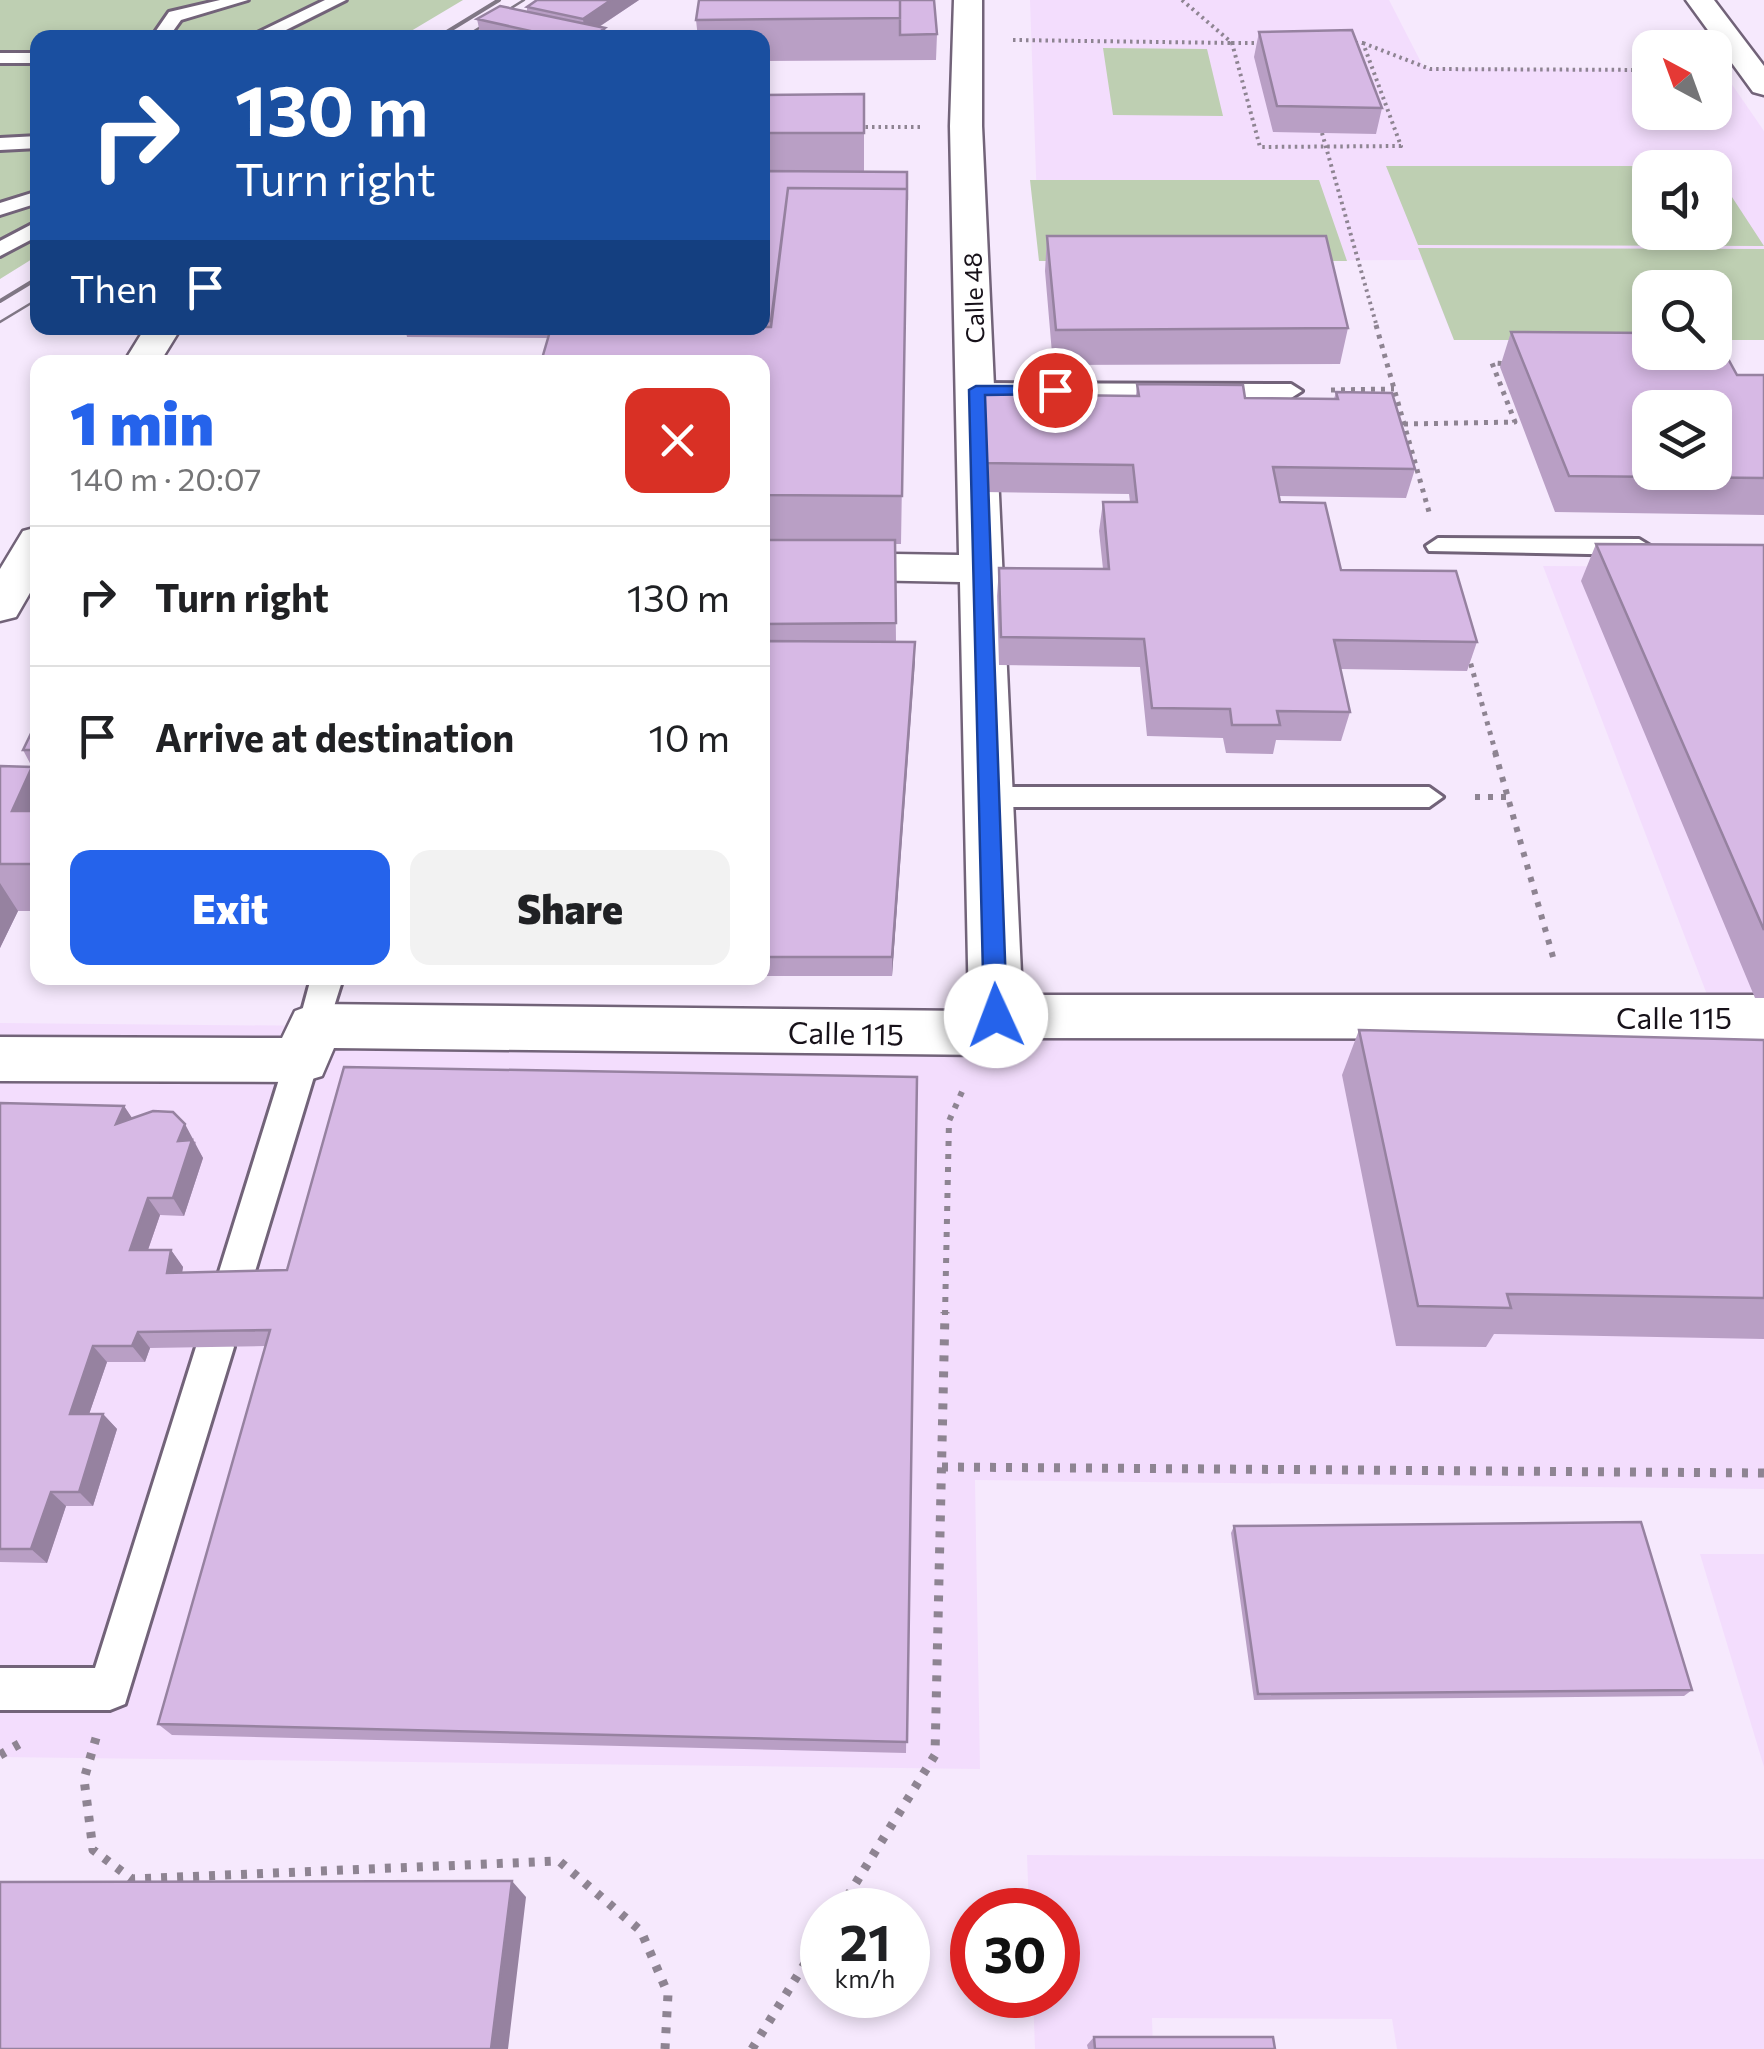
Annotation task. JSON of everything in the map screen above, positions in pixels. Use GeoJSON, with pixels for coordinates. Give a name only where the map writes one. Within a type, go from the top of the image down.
{"type":"FeatureCollection","features":[{"type":"Feature","properties":{"kind":"street"},"geometry":{"type":"LineString","coordinates":[[1700,0],[1764,86]]}},
{"type":"Feature","properties":{"kind":"street","name":"Calle 48"},"geometry":{"type":"LineString","coordinates":[[967,20],[966,126],[984,569],[992,1025]]}},
{"type":"Feature","properties":{"kind":"street"},"geometry":{"type":"LineString","coordinates":[[0,607],[30,555]]}},
{"type":"Feature","properties":{"kind":"street"},"geometry":{"type":"LineString","coordinates":[[770,565],[984,569]]}},
{"type":"Feature","properties":{"kind":"street","name":"Calle 115"},"geometry":{"type":"LineString","coordinates":[[0,1059],[314,1021],[992,1025],[1764,1017]]}},
{"type":"Feature","properties":{"kind":"lane"},"geometry":{"type":"LineString","coordinates":[[165,30],[176,16],[240,0]]}},
{"type":"Feature","properties":{"kind":"lane"},"geometry":{"type":"LineString","coordinates":[[272,30],[338,0]]}},
{"type":"Feature","properties":{"kind":"lane"},"geometry":{"type":"LineString","coordinates":[[0,58],[30,58]]}},
{"type":"Feature","properties":{"kind":"lane"},"geometry":{"type":"LineString","coordinates":[[0,144],[30,142]]}},
{"type":"Feature","properties":{"kind":"lane"},"geometry":{"type":"LineString","coordinates":[[0,209],[30,199]]}},
{"type":"Feature","properties":{"kind":"lane"},"geometry":{"type":"LineString","coordinates":[[0,250],[30,232]]}},
{"type":"Feature","properties":{"kind":"lane"},"geometry":{"type":"LineString","coordinates":[[976,390],[1292,392]]}},
{"type":"Feature","properties":{"kind":"lane"},"geometry":{"type":"LineString","coordinates":[[1438,546],[1668,546]]}},
{"type":"Feature","properties":{"kind":"lane"},"geometry":{"type":"LineString","coordinates":[[986,797],[1429,798]]}},
{"type":"Feature","properties":{"kind":"lane"},"geometry":{"type":"LineString","coordinates":[[232,1288],[314,1021]]}},
{"type":"Feature","properties":{"kind":"lane"},"geometry":{"type":"LineString","coordinates":[[0,1689],[110,1689],[215,1347]]}},
{"type":"Feature","properties":{"kind":"path"},"geometry":{"type":"LineString","coordinates":[[1182,0],[1232,43],[1260,146],[1400,146],[1363,43]]}},
{"type":"Feature","properties":{"kind":"path"},"geometry":{"type":"LineString","coordinates":[[967,20],[1232,43],[1363,43],[1430,70],[1632,70]]}},
{"type":"Feature","properties":{"kind":"path"},"geometry":{"type":"LineString","coordinates":[[855,127],[966,126]]}},
{"type":"Feature","properties":{"kind":"path"},"geometry":{"type":"LineString","coordinates":[[1404,424],[1516,422],[1492,363],[1512,364]]}},
{"type":"Feature","properties":{"kind":"path"},"geometry":{"type":"LineString","coordinates":[[1292,392],[1394,389]]}},
{"type":"Feature","properties":{"kind":"path"},"geometry":{"type":"LineString","coordinates":[[852,1888],[935,1756],[949,1121],[992,1025]]}},
{"type":"Feature","properties":{"kind":"path"},"geometry":{"type":"LineString","coordinates":[[942,1468],[1764,1473]]}},
{"type":"Feature","properties":{"kind":"path"},"geometry":{"type":"LineString","coordinates":[[110,1689],[84,1779],[94,1850],[132,1879],[559,1861],[641,1930],[668,1994],[665,2049]]}},
{"type":"Feature","properties":{"kind":"path"},"geometry":{"type":"LineString","coordinates":[[752,2049],[800,1972]]}},
{"type":"Feature","properties":{"kind":"shaded area"},"geometry":{"type":"Polygon","coordinates":[[[1030,0],[1389,0],[1424,68],[1632,70],[1632,130],[1732,130],[1732,85],[1764,131],[1764,340],[1732,306],[1732,270],[1632,270],[1632,293],[1454,340],[1422,260],[1039,261],[1030,0]]]}},
{"type":"Feature","properties":{"kind":"shaded area"},"geometry":{"type":"Polygon","coordinates":[[[1543,566],[1764,567],[1764,1489],[975,1480],[980,1769],[0,1757],[0,1023],[1724,1039],[1543,566]]]}},
{"type":"Feature","properties":{"kind":"shaded area"},"geometry":{"type":"Polygon","coordinates":[[[1700,1554],[1764,1554],[1764,1767],[1700,1554]]]}},
{"type":"Feature","properties":{"kind":"shaded area"},"geometry":{"type":"Polygon","coordinates":[[[1027,1855],[1764,1859],[1764,2049],[1397,2049],[1392,2019],[1152,2018],[1153,2049],[1035,2049],[1034,2018],[1080,2018],[1080,1888],[1028,1888],[1027,1855]]]}},
{"type":"Feature","properties":{"kind":"green space"},"geometry":{"type":"Polygon","coordinates":[[[0,0],[463,0],[413,30],[30,30],[30,260],[0,279],[0,0]]]}},
{"type":"Feature","properties":{"kind":"green space"},"geometry":{"type":"Polygon","coordinates":[[[1103,48],[1207,49],[1223,116],[1113,115],[1103,48]]]}},
{"type":"Feature","properties":{"kind":"green space"},"geometry":{"type":"Polygon","coordinates":[[[1386,166],[1632,166],[1632,246],[1418,245],[1386,166]]]}},
{"type":"Feature","properties":{"kind":"green space"},"geometry":{"type":"Polygon","coordinates":[[[1030,180],[1319,180],[1347,261],[1039,261],[1030,180]]]}},
{"type":"Feature","properties":{"kind":"green space"},"geometry":{"type":"Polygon","coordinates":[[[1732,197],[1764,246],[1732,246],[1732,197]]]}},
{"type":"Feature","properties":{"kind":"green space"},"geometry":{"type":"Polygon","coordinates":[[[1418,248],[1764,249],[1764,340],[1732,340],[1732,270],[1632,270],[1632,340],[1454,340],[1418,248]]]}},
{"type":"Feature","properties":{"kind":"building"},"geometry":{"type":"Polygon","coordinates":[[[537,0],[611,0],[583,19],[527,7],[537,0]]]}},
{"type":"Feature","properties":{"kind":"building"},"geometry":{"type":"Polygon","coordinates":[[[699,0],[900,0],[900,18],[696,20],[699,0]]]}},
{"type":"Feature","properties":{"kind":"building"},"geometry":{"type":"Polygon","coordinates":[[[900,0],[934,0],[937,34],[900,35],[900,0]]]}},
{"type":"Feature","properties":{"kind":"building"},"geometry":{"type":"Polygon","coordinates":[[[500,6],[605,28],[526,30],[477,19],[500,6]]]}},
{"type":"Feature","properties":{"kind":"building"},"geometry":{"type":"Polygon","coordinates":[[[1352,30],[1382,108],[1277,106],[1259,32],[1352,30]]]}},
{"type":"Feature","properties":{"kind":"building"},"geometry":{"type":"Polygon","coordinates":[[[864,94],[864,133],[770,133],[770,95],[864,94]]]}},
{"type":"Feature","properties":{"kind":"building"},"geometry":{"type":"Polygon","coordinates":[[[770,171],[907,172],[907,189],[788,188],[771,321],[770,171]]]}},
{"type":"Feature","properties":{"kind":"building"},"geometry":{"type":"Polygon","coordinates":[[[788,188],[907,189],[902,496],[770,495],[770,355],[543,355],[549,335],[770,335],[788,188]]]}},
{"type":"Feature","properties":{"kind":"building"},"geometry":{"type":"Polygon","coordinates":[[[1047,236],[1326,236],[1348,328],[1056,330],[1047,236]]]}},
{"type":"Feature","properties":{"kind":"building"},"geometry":{"type":"Polygon","coordinates":[[[1511,332],[1632,333],[1632,370],[1732,370],[1732,366],[1737,375],[1764,375],[1764,478],[1732,478],[1732,390],[1632,390],[1632,477],[1569,476],[1511,332]]]}},
{"type":"Feature","properties":{"kind":"building"},"geometry":{"type":"Polygon","coordinates":[[[1137,384],[1243,385],[1245,398],[1338,399],[1336,392],[1392,393],[1415,469],[1273,467],[1280,502],[1325,503],[1341,570],[1456,571],[1477,642],[1334,640],[1350,712],[1277,711],[1280,725],[1232,725],[1230,709],[1152,708],[1144,639],[1001,637],[999,568],[1109,569],[1103,502],[1137,502],[1133,465],[984,463],[983,394],[1139,396],[1137,384]]]}},
{"type":"Feature","properties":{"kind":"building"},"geometry":{"type":"Polygon","coordinates":[[[770,540],[895,540],[896,623],[770,624],[770,540]]]}},
{"type":"Feature","properties":{"kind":"building"},"geometry":{"type":"Polygon","coordinates":[[[1596,544],[1764,545],[1764,930],[1596,544]]]}},
{"type":"Feature","properties":{"kind":"building"},"geometry":{"type":"Polygon","coordinates":[[[770,641],[915,642],[892,957],[770,957],[770,641]]]}},
{"type":"Feature","properties":{"kind":"building"},"geometry":{"type":"Polygon","coordinates":[[[0,766],[30,767],[12,811],[30,811],[30,864],[0,864],[0,766]]]}},
{"type":"Feature","properties":{"kind":"building"},"geometry":{"type":"Polygon","coordinates":[[[1359,1030],[1764,1040],[1764,1298],[1507,1294],[1511,1308],[1418,1306],[1359,1030]]]}},
{"type":"Feature","properties":{"kind":"building"},"geometry":{"type":"Polygon","coordinates":[[[344,1067],[917,1077],[907,1742],[158,1724],[270,1330],[138,1332],[132,1346],[93,1346],[70,1414],[103,1414],[79,1492],[51,1492],[31,1549],[0,1549],[0,1103],[124,1106],[116,1124],[153,1111],[173,1112],[185,1124],[178,1141],[192,1140],[173,1198],[148,1198],[130,1250],[171,1250],[167,1273],[287,1270],[344,1067]]]}},
{"type":"Feature","properties":{"kind":"building"},"geometry":{"type":"Polygon","coordinates":[[[1641,1522],[1692,1690],[1258,1694],[1234,1526],[1641,1522]]]}},
{"type":"Feature","properties":{"kind":"building"},"geometry":{"type":"Polygon","coordinates":[[[512,1881],[491,2049],[0,2049],[0,1882],[512,1881]]]}},
{"type":"Feature","properties":{"kind":"building"},"geometry":{"type":"Polygon","coordinates":[[[1094,2037],[1273,2037],[1275,2049],[1095,2049],[1094,2037]]]}},
{"type":"Feature","properties":{"kind":"tram line"},"geometry":{"type":"LineString","coordinates":[[476,30],[524,0]]}},
{"type":"Feature","properties":{"kind":"tram line"},"geometry":{"type":"LineString","coordinates":[[0,322],[30,304]]}},
{"type":"Feature","properties":{"kind":"railway"},"geometry":{"type":"LineString","coordinates":[[450,30],[499,0]]}},
{"type":"Feature","properties":{"kind":"railway"},"geometry":{"type":"LineString","coordinates":[[0,301],[30,283]]}},
{"type":"Feature","properties":{"kind":"route"},"geometry":{"type":"LineString","coordinates":[[996,1016],[986,797],[984,569],[976,390],[1055,390]]}}]}
